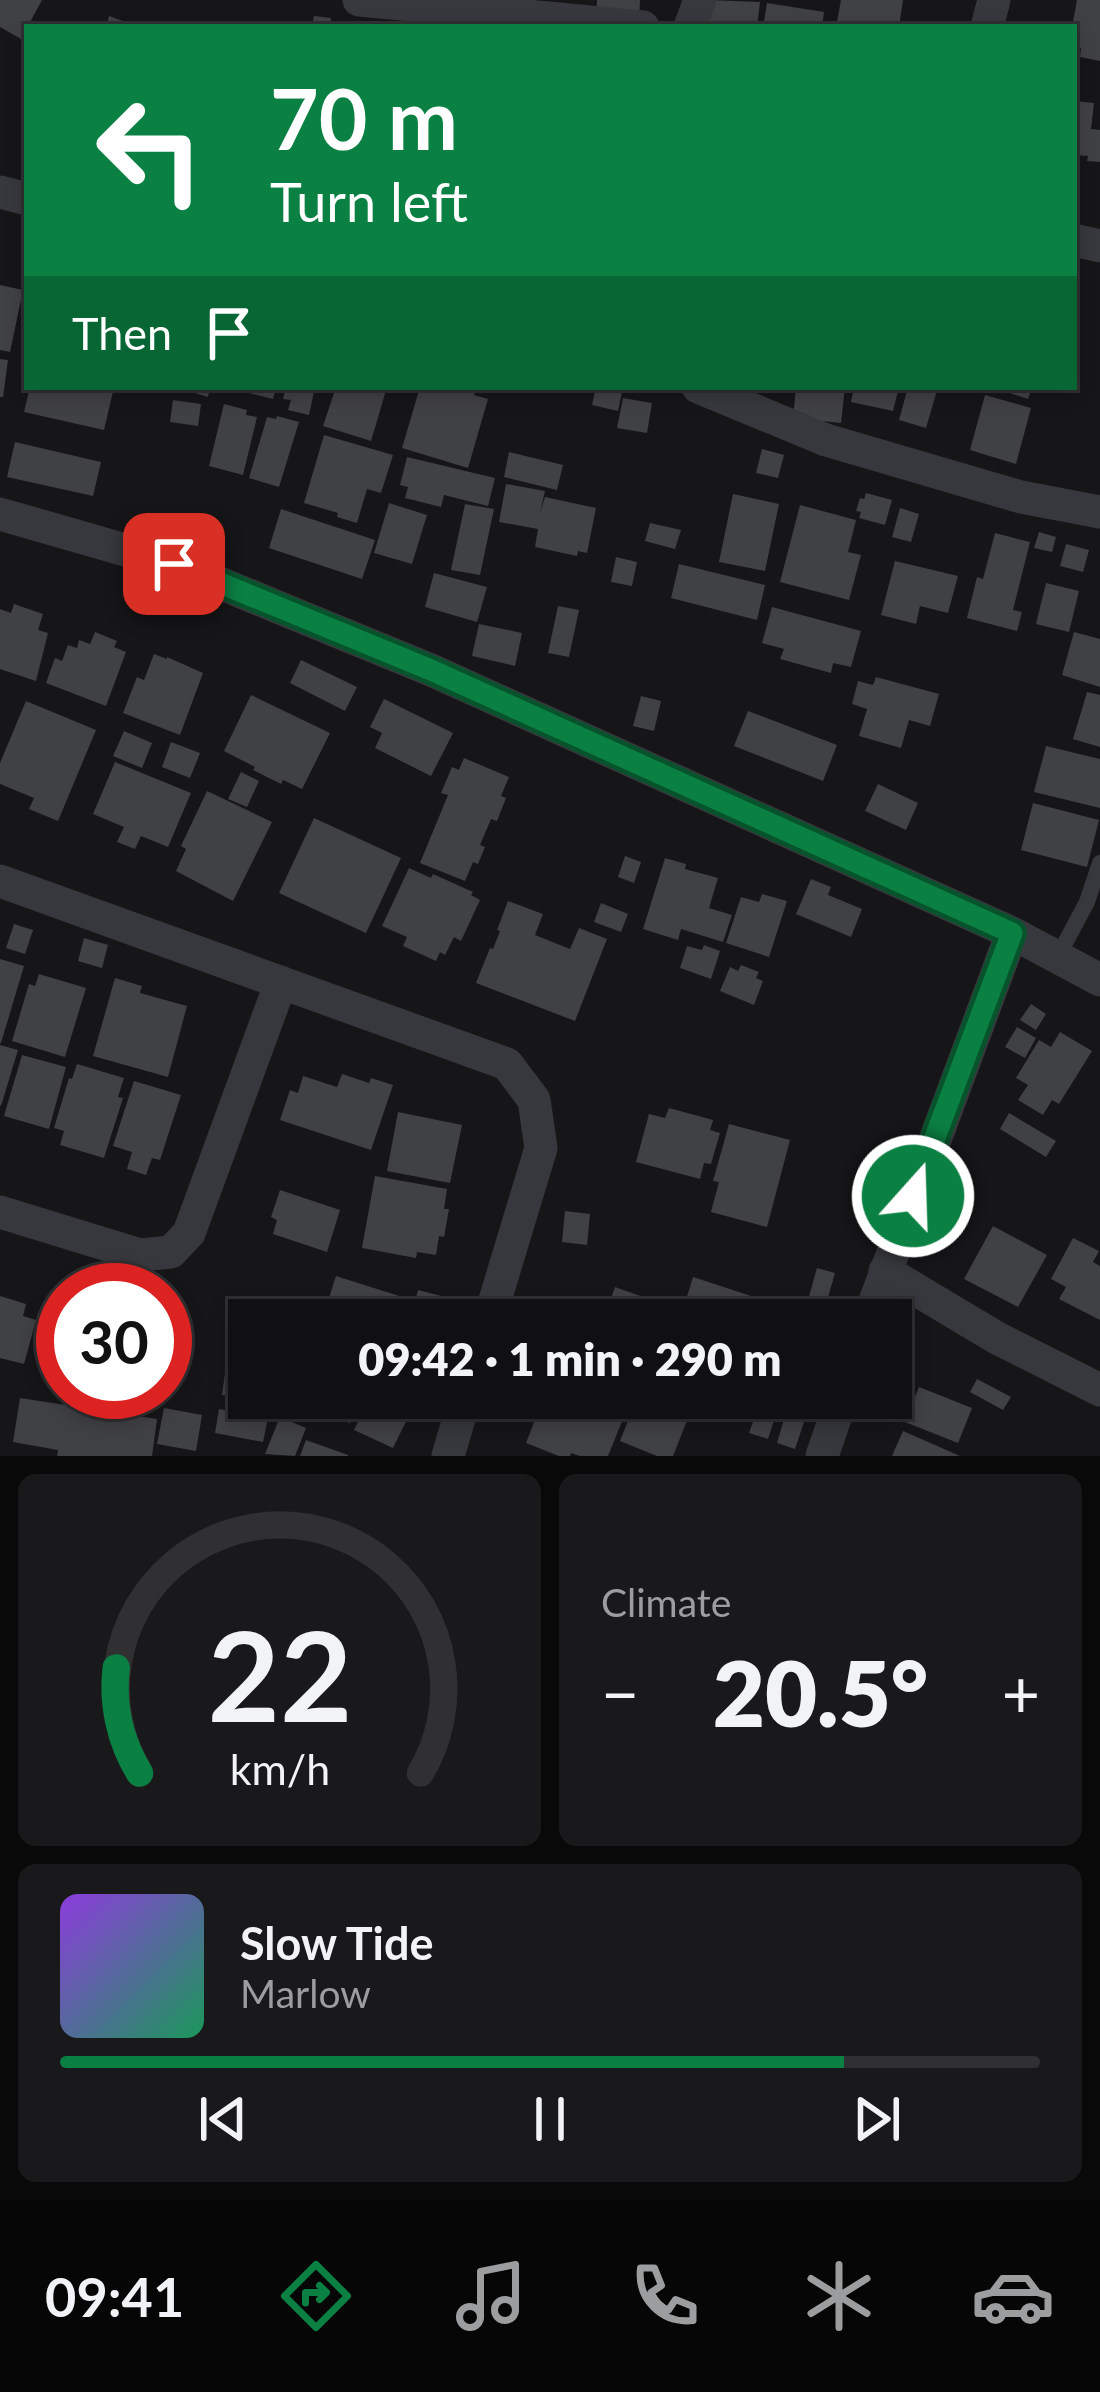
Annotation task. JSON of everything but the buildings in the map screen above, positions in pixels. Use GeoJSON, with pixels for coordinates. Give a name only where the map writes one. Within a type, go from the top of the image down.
{"type":"FeatureCollection","features":[{"type":"Feature","properties":{"kind":"street"},"geometry":{"type":"LineString","coordinates":[[358,0],[611,24]]}},
{"type":"Feature","properties":{"kind":"street"},"geometry":{"type":"LineString","coordinates":[[705,390],[826,440],[1021,497],[1100,512]]}},
{"type":"Feature","properties":{"kind":"street"},"geometry":{"type":"LineString","coordinates":[[0,514],[174,564],[431,670],[1012,933],[1100,980]]}},
{"type":"Feature","properties":{"kind":"street"},"geometry":{"type":"LineString","coordinates":[[0,880],[507,1064],[534,1100],[541,1148],[495,1299]]}},
{"type":"Feature","properties":{"kind":"street"},"geometry":{"type":"LineString","coordinates":[[875,1299],[1012,933]]}},
{"type":"Feature","properties":{"kind":"street"},"geometry":{"type":"LineString","coordinates":[[0,1212],[140,1255],[171,1252],[189,1232],[281,982]]}},
{"type":"Feature","properties":{"kind":"street"},"geometry":{"type":"LineString","coordinates":[[885,1271],[997,1338],[1100,1390]]}},
{"type":"Feature","properties":{"kind":"street"},"geometry":{"type":"LineString","coordinates":[[448,1456],[459,1419]]}},
{"type":"Feature","properties":{"kind":"street"},"geometry":{"type":"LineString","coordinates":[[822,1456],[835,1419]]}},
{"type":"Feature","properties":{"kind":"lane"},"geometry":{"type":"LineString","coordinates":[[1057,958],[1087,902],[1100,863]]}},
{"type":"Feature","properties":{"kind":"route"},"geometry":{"type":"LineString","coordinates":[[174,564],[431,670],[1012,933],[913,1196]]}}]}
